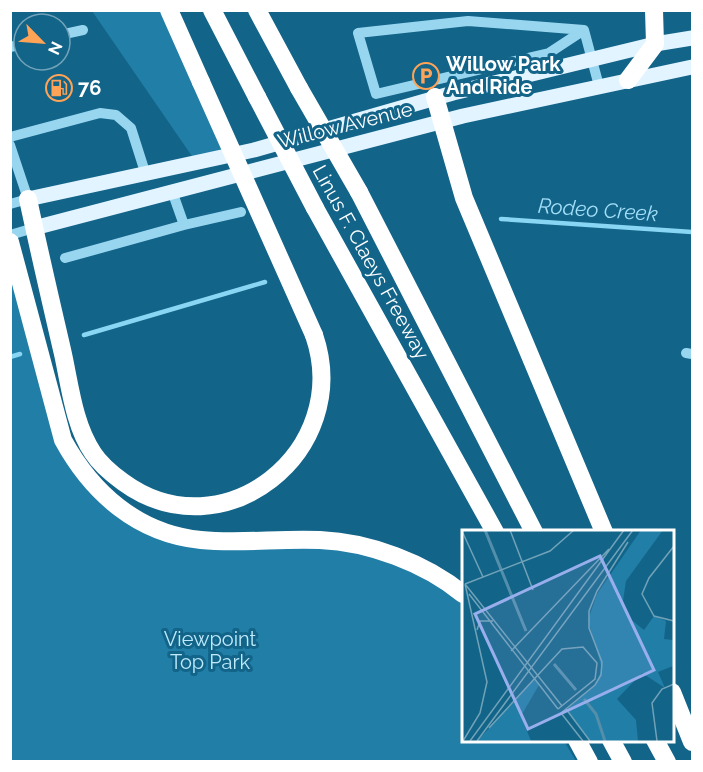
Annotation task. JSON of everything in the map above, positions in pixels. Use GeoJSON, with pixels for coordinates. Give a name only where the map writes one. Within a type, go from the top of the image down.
{"type":"FeatureCollection","features":[{"type":"Feature","properties":{"kind":"highway"},"geometry":{"type":"LineString","coordinates":[[19,201],[34,228],[77,417],[93,453],[113,474],[140,494],[168,504],[202,506],[233,500],[251,492],[284,470],[300,451],[315,422],[321,395],[322,359],[314,335],[170,10]]}},
{"type":"Feature","properties":{"kind":"highway","name":"Linus F. Claeys Freeway"},"geometry":{"type":"LineString","coordinates":[[212,10],[315,208],[494,530]]}},
{"type":"Feature","properties":{"kind":"highway","name":"Linus F. Claeys Freeway"},"geometry":{"type":"LineString","coordinates":[[257,10],[359,192],[533,530]]}},
{"type":"Feature","properties":{"kind":"highway"},"geometry":{"type":"LineString","coordinates":[[628,80],[654,44],[654,10]]}},
{"type":"Feature","properties":{"kind":"highway"},"geometry":{"type":"LineString","coordinates":[[435,97],[464,198],[603,530]]}},
{"type":"Feature","properties":{"kind":"highway"},"geometry":{"type":"LineString","coordinates":[[10,242],[63,440],[79,469],[100,494],[129,516],[162,532],[201,540],[322,540],[364,547],[410,562],[451,584],[462,593]]}},
{"type":"Feature","properties":{"kind":"highway"},"geometry":{"type":"LineString","coordinates":[[673,695],[693,742]]}},
{"type":"Feature","properties":{"kind":"highway"},"geometry":{"type":"LineString","coordinates":[[578,742],[589,762]]}},
{"type":"Feature","properties":{"kind":"highway"},"geometry":{"type":"LineString","coordinates":[[612,742],[623,762]]}},
{"type":"Feature","properties":{"kind":"highway"},"geometry":{"type":"LineString","coordinates":[[656,742],[667,762]]}},
{"type":"Feature","properties":{"kind":"main road","name":"Willow Avenue"},"geometry":{"type":"LineString","coordinates":[[19,201],[254,150],[435,97],[654,44],[693,38]]}},
{"type":"Feature","properties":{"kind":"main road","name":"Willow Avenue"},"geometry":{"type":"LineString","coordinates":[[34,228],[442,122],[693,67]]}},
{"type":"Feature","properties":{"kind":"street"},"geometry":{"type":"LineString","coordinates":[[468,21],[584,30],[549,53],[376,94],[358,33],[468,21]]}},
{"type":"Feature","properties":{"kind":"street"},"geometry":{"type":"LineString","coordinates":[[72,32],[82,30]]}},
{"type":"Feature","properties":{"kind":"street"},"geometry":{"type":"LineString","coordinates":[[584,30],[599,86]]}},
{"type":"Feature","properties":{"kind":"street"},"geometry":{"type":"LineString","coordinates":[[10,137],[100,113],[116,115],[131,128],[145,172]]}},
{"type":"Feature","properties":{"kind":"street"},"geometry":{"type":"LineString","coordinates":[[10,145],[19,201]]}},
{"type":"Feature","properties":{"kind":"street"},"geometry":{"type":"LineString","coordinates":[[172,191],[184,225]]}},
{"type":"Feature","properties":{"kind":"street"},"geometry":{"type":"LineString","coordinates":[[65,258],[184,225],[241,212]]}},
{"type":"Feature","properties":{"kind":"street","name":"Willow Avenue"},"geometry":{"type":"LineString","coordinates":[[10,235],[34,228]]}},
{"type":"Feature","properties":{"kind":"green space"},"geometry":{"type":"Polygon","coordinates":[[[92,11],[169,11],[235,154],[196,162],[92,11]]]}},
{"type":"Feature","properties":{"kind":"green space","name":"Viewpoint Top Park"},"geometry":{"type":"Polygon","coordinates":[[[10,242],[79,469],[162,532],[364,547],[462,594],[462,742],[565,742],[576,761],[11,761],[10,242]]]}},
{"type":"Feature","properties":{"kind":"waterway","name":"Rodeo Creek"},"geometry":{"type":"LineString","coordinates":[[501,219],[692,232]]}},
{"type":"Feature","properties":{"kind":"waterway","name":"Rodeo Creek"},"geometry":{"type":"LineString","coordinates":[[84,335],[265,282]]}},
{"type":"Feature","properties":{"kind":"waterway","name":"Rodeo Creek"},"geometry":{"type":"LineString","coordinates":[[10,357],[20,354]]}},
{"type":"Feature","properties":{"kind":"place","name":"Willow Park And Ride"},"geometry":{"type":"Point","coordinates":[426,76]}},
{"type":"Feature","properties":{"kind":"place","name":"76"},"geometry":{"type":"Point","coordinates":[59,88]}}]}
